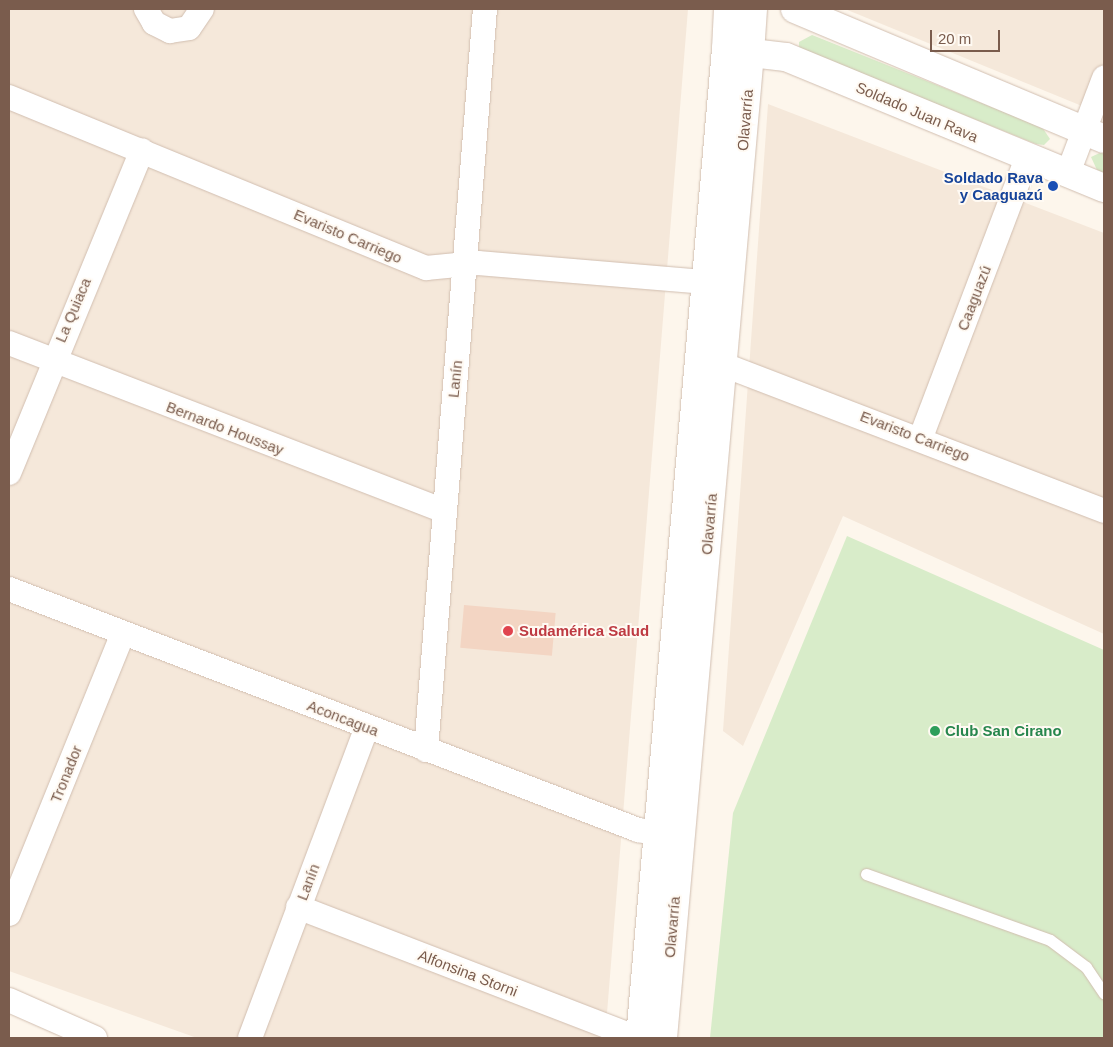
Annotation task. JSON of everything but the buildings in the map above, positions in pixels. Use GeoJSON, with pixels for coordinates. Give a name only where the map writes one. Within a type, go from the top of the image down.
{"type":"FeatureCollection","features":[{"type":"Feature","properties":{"kind":"street"},"geometry":{"type":"LineString","coordinates":[[146,9],[154,23],[170,31],[189,28],[202,9]]}},
{"type":"Feature","properties":{"kind":"street","name":"Lanín"},"geometry":{"type":"LineString","coordinates":[[426,750],[442,510],[467,264],[484,9]]}},
{"type":"Feature","properties":{"kind":"street","name":"Olavarría"},"geometry":{"type":"LineString","coordinates":[[639,1038],[667,836],[724,365],[738,51],[728,9]]}},
{"type":"Feature","properties":{"kind":"street","name":"Olavarría"},"geometry":{"type":"LineString","coordinates":[[663,1038],[667,836],[706,282],[738,51],[753,9]]}},
{"type":"Feature","properties":{"kind":"street"},"geometry":{"type":"LineString","coordinates":[[795,9],[1094,135]]}},
{"type":"Feature","properties":{"kind":"street","name":"Soldado Juan Rava"},"geometry":{"type":"LineString","coordinates":[[738,51],[786,57],[1027,158],[1104,188]]}},
{"type":"Feature","properties":{"kind":"street"},"geometry":{"type":"LineString","coordinates":[[1068,173],[1094,135],[1104,78]]}},
{"type":"Feature","properties":{"kind":"street","name":"Evaristo Carriego"},"geometry":{"type":"LineString","coordinates":[[9,97],[426,268],[467,264],[706,282]]}},
{"type":"Feature","properties":{"kind":"street","name":"La Quiaca"},"geometry":{"type":"LineString","coordinates":[[9,473],[51,362],[142,150]]}},
{"type":"Feature","properties":{"kind":"street","name":"Caaguazú"},"geometry":{"type":"LineString","coordinates":[[921,437],[1027,158]]}},
{"type":"Feature","properties":{"kind":"street","name":"Bernardo Houssay"},"geometry":{"type":"LineString","coordinates":[[9,343],[51,362],[442,510]]}},
{"type":"Feature","properties":{"kind":"street","name":"Evaristo Carriego"},"geometry":{"type":"LineString","coordinates":[[724,365],[921,437],[1104,511]]}},
{"type":"Feature","properties":{"kind":"street","name":"Aconcagua"},"geometry":{"type":"LineString","coordinates":[[9,589],[426,750],[667,836]]}},
{"type":"Feature","properties":{"kind":"street","name":"Tronador"},"geometry":{"type":"LineString","coordinates":[[9,914],[123,633]]}},
{"type":"Feature","properties":{"kind":"street","name":"Lanín"},"geometry":{"type":"LineString","coordinates":[[250,1038],[367,727]]}},
{"type":"Feature","properties":{"kind":"street","name":"Alfonsina Storni"},"geometry":{"type":"LineString","coordinates":[[298,907],[639,1038]]}},
{"type":"Feature","properties":{"kind":"street"},"geometry":{"type":"LineString","coordinates":[[9,1000],[95,1038]]}},
{"type":"Feature","properties":{"kind":"lane"},"geometry":{"type":"LineString","coordinates":[[866,874],[1050,940],[1086,967],[1104,994]]}},
{"type":"Feature","properties":{"kind":"shaded area"},"geometry":{"type":"Polygon","coordinates":[[[9,9],[688,9],[605,1038],[197,1038],[9,971],[9,9]]]}},
{"type":"Feature","properties":{"kind":"shaded area"},"geometry":{"type":"Polygon","coordinates":[[[845,9],[1104,9],[1104,115],[845,9]]]}},
{"type":"Feature","properties":{"kind":"shaded area"},"geometry":{"type":"Polygon","coordinates":[[[768,104],[1104,233],[1104,634],[843,516],[743,746],[723,731],[768,104]]]}},
{"type":"Feature","properties":{"kind":"green space"},"geometry":{"type":"Polygon","coordinates":[[[812,35],[1042,127],[1050,139],[1044,145],[1036,144],[799,49],[799,42],[812,35]]]}},
{"type":"Feature","properties":{"kind":"green space"},"geometry":{"type":"Polygon","coordinates":[[[1104,151],[1104,173],[1097,170],[1091,157],[1104,151]]]}},
{"type":"Feature","properties":{"kind":"green space","name":"Club San Cirano"},"geometry":{"type":"Polygon","coordinates":[[[847,536],[1104,650],[1104,1038],[710,1038],[733,813],[847,536]]]}},
{"type":"Feature","properties":{"kind":"place","name":"Soldado Rava y Caaguazú"},"geometry":{"type":"Point","coordinates":[1053,186]}},
{"type":"Feature","properties":{"kind":"place","name":"Sudamérica Salud"},"geometry":{"type":"Point","coordinates":[508,631]}},
{"type":"Feature","properties":{"kind":"place","name":"Club San Cirano"},"geometry":{"type":"Point","coordinates":[935,731]}}]}
